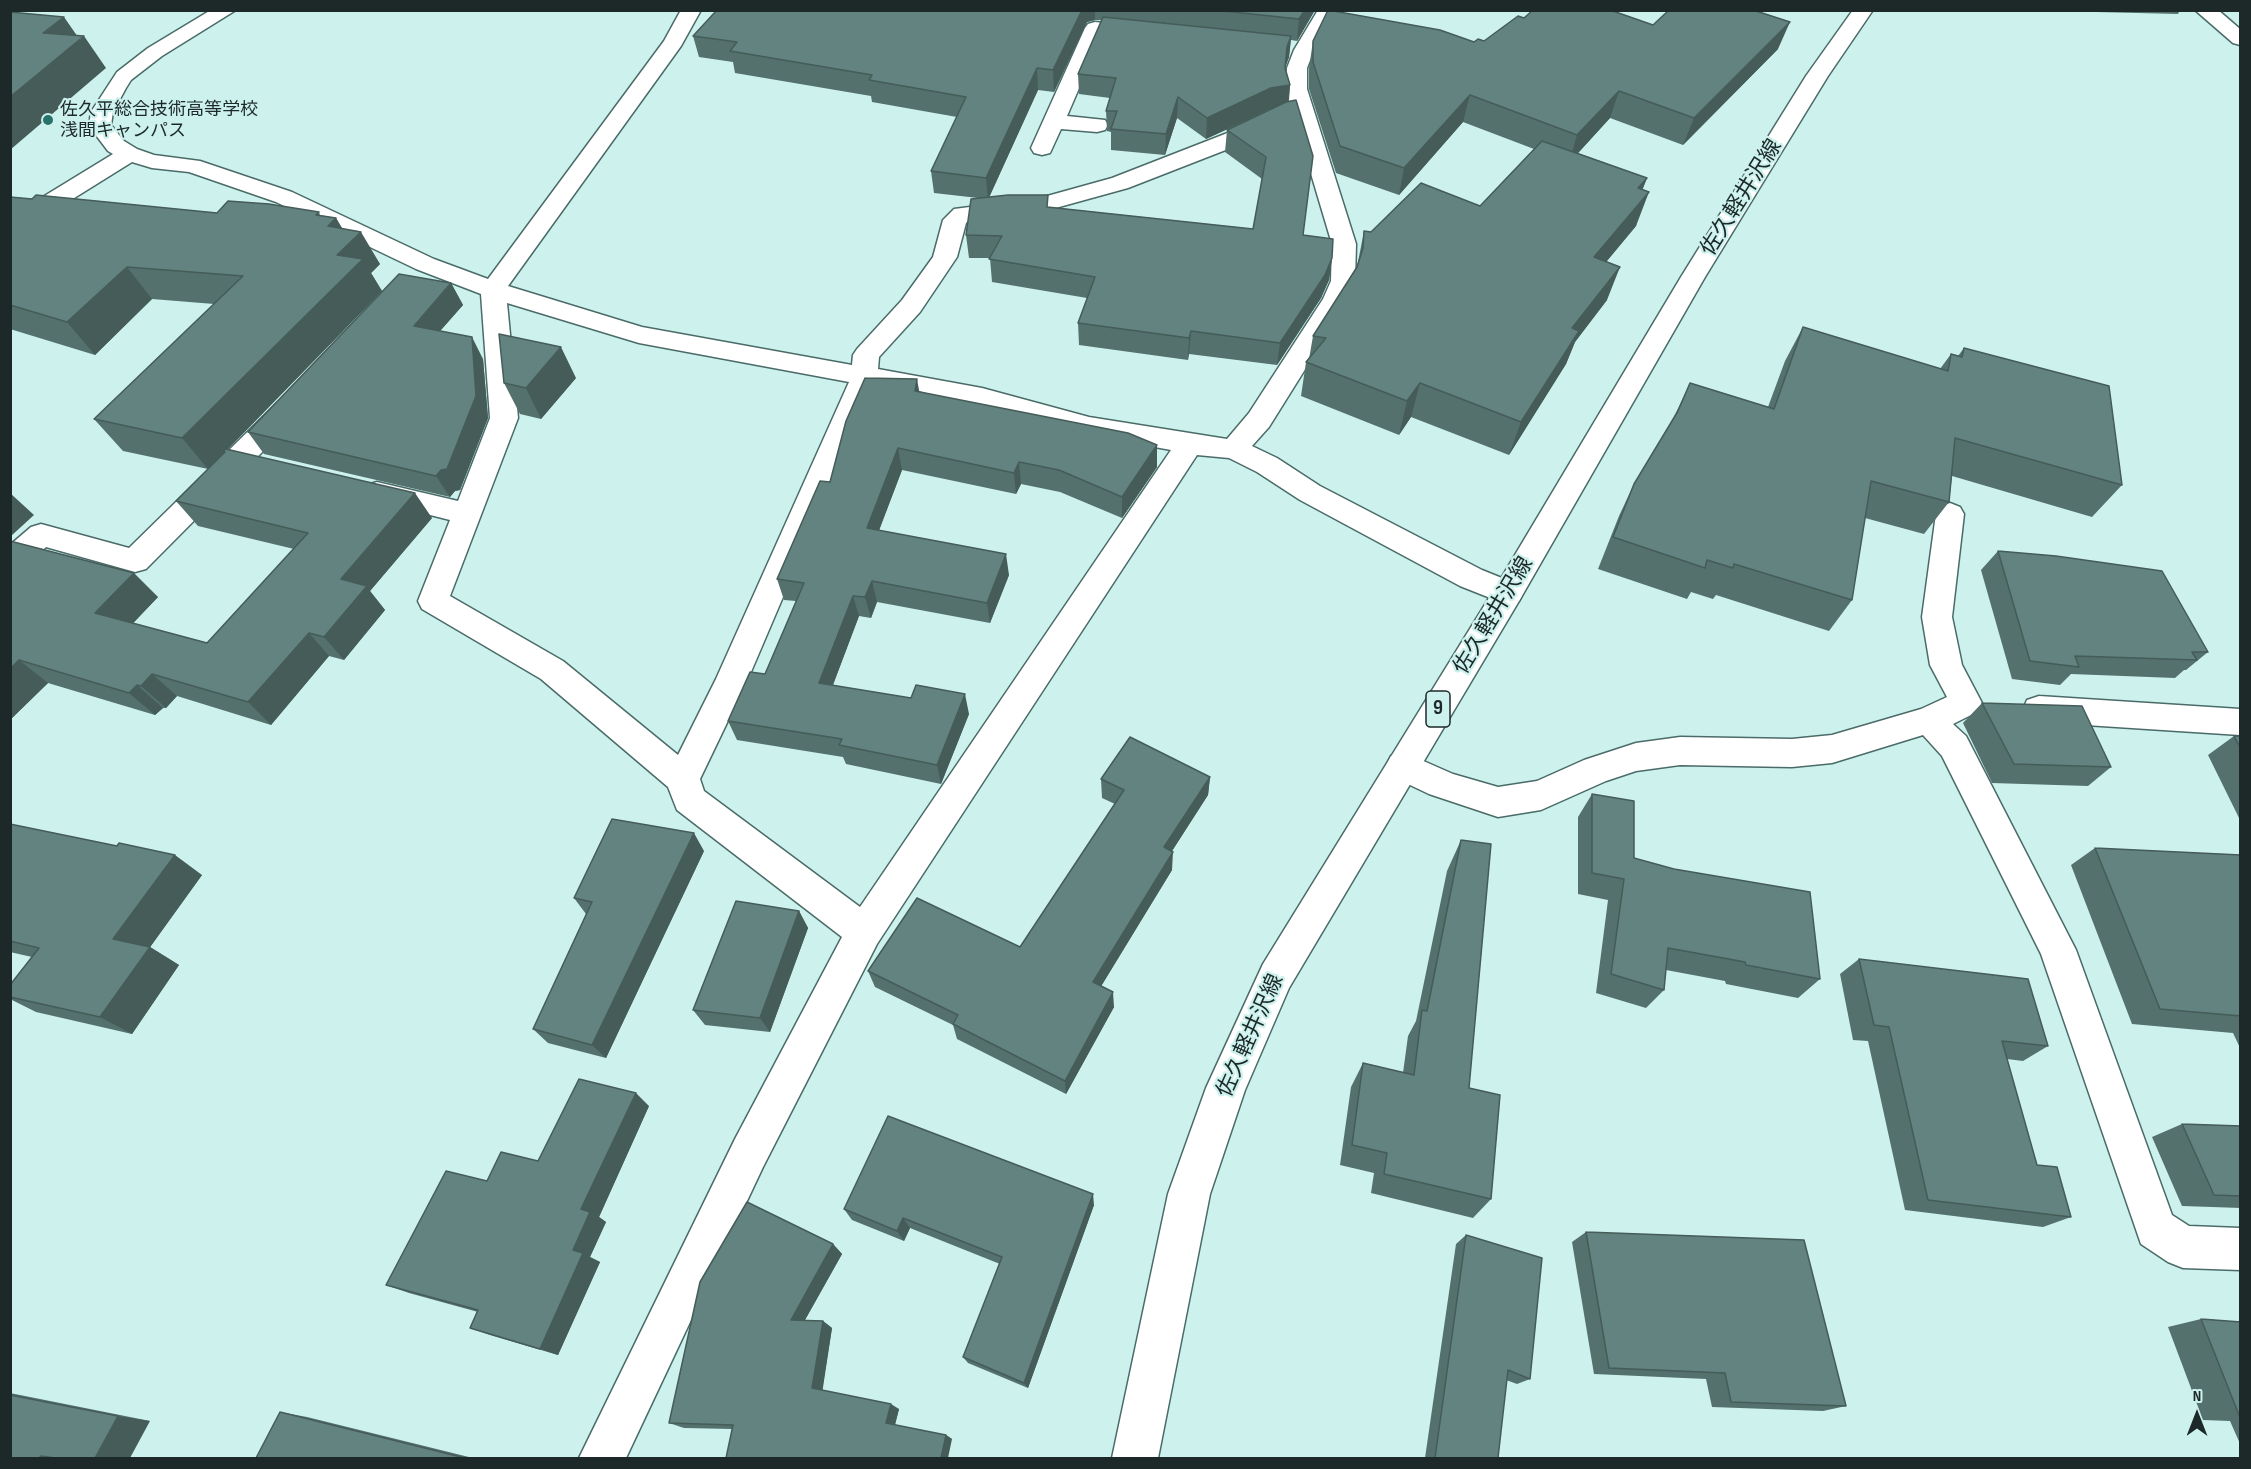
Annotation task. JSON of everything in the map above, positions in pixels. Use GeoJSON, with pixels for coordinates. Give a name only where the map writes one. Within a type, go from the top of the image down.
{"type":"FeatureCollection","features":[{"type":"Feature","properties":{"kind":"street"},"geometry":{"type":"LineString","coordinates":[[226,10],[155,51],[139,63],[116,87],[102,112],[100,126],[116,146],[129,154],[152,161],[192,166],[238,180],[284,198],[417,272],[493,289],[639,335],[982,397],[1089,426],[1190,444],[1234,449],[1267,465],[1310,493],[1470,578],[1508,593]]}},
{"type":"Feature","properties":{"kind":"street"},"geometry":{"type":"LineString","coordinates":[[691,10],[674,42],[493,289],[504,418],[433,601],[552,670],[682,779],[689,800],[864,932]]}},
{"type":"Feature","properties":{"kind":"street"},"geometry":{"type":"LineString","coordinates":[[1234,449],[1259,420],[1336,299],[1343,281],[1344,244],[1296,89],[1297,68],[1293,48],[1328,10]]}},
{"type":"Feature","properties":{"kind":"street","name":"佐久軽井沢線"},"geometry":{"type":"LineString","coordinates":[[1135,1458],[1189,1194],[1226,1088],[1276,976],[1508,593],[1694,277],[1817,76],[1863,10]]}},
{"type":"Feature","properties":{"kind":"street"},"geometry":{"type":"LineString","coordinates":[[2205,10],[2241,39]]}},
{"type":"Feature","properties":{"kind":"street"},"geometry":{"type":"LineString","coordinates":[[1042,148],[1095,28],[1165,35]]}},
{"type":"Feature","properties":{"kind":"street"},"geometry":{"type":"LineString","coordinates":[[682,779],[732,679],[864,377],[866,355],[911,306],[926,286],[945,257],[955,220],[962,214],[1041,205],[1120,183],[1233,139],[1278,116],[1303,112]]}},
{"type":"Feature","properties":{"kind":"street"},"geometry":{"type":"LineString","coordinates":[[1053,122],[1097,125]]}},
{"type":"Feature","properties":{"kind":"street"},"geometry":{"type":"LineString","coordinates":[[10,228],[129,154]]}},
{"type":"Feature","properties":{"kind":"street"},"geometry":{"type":"LineString","coordinates":[[10,562],[41,535],[135,561],[239,460],[304,392]]}},
{"type":"Feature","properties":{"kind":"street"},"geometry":{"type":"LineString","coordinates":[[602,1458],[749,1153],[864,932],[1190,444]]}},
{"type":"Feature","properties":{"kind":"street"},"geometry":{"type":"LineString","coordinates":[[239,460],[273,468]]}},
{"type":"Feature","properties":{"kind":"street"},"geometry":{"type":"LineString","coordinates":[[352,486],[466,513]]}},
{"type":"Feature","properties":{"kind":"street"},"geometry":{"type":"LineString","coordinates":[[1950,514],[1937,617],[1946,665],[1990,705]]}},
{"type":"Feature","properties":{"kind":"street"},"geometry":{"type":"LineString","coordinates":[[1403,766],[1452,788],[1498,802],[1541,795],[1596,770],[1636,757],[1680,751],[1792,753],[1832,749],[1929,720],[1990,705],[2241,722]]}},
{"type":"Feature","properties":{"kind":"street"},"geometry":{"type":"LineString","coordinates":[[1929,720],[1954,746],[2058,950],[2156,1229],[2183,1247],[2241,1249]]}},
{"type":"Feature","properties":{"kind":"building"},"geometry":{"type":"Polygon","coordinates":[[[717,10],[1082,10],[1053,70],[1037,68],[986,178],[931,171],[966,97],[869,80],[872,75],[730,51],[737,42],[693,36],[717,10]]]}},
{"type":"Feature","properties":{"kind":"building"},"geometry":{"type":"Polygon","coordinates":[[[1214,10],[1305,10],[1299,19],[1214,10]]]}},
{"type":"Feature","properties":{"kind":"building"},"geometry":{"type":"Polygon","coordinates":[[[1328,10],[1440,30],[1474,42],[1478,39],[1484,41],[1518,16],[1524,18],[1533,10],[1610,10],[1653,25],[1669,10],[1753,10],[1790,22],[1694,118],[1619,91],[1577,135],[1470,95],[1404,168],[1340,146],[1313,62],[1313,41],[1328,10]]]}},
{"type":"Feature","properties":{"kind":"building"},"geometry":{"type":"Polygon","coordinates":[[[10,12],[64,17],[43,33],[84,36],[10,97],[10,12]]]}},
{"type":"Feature","properties":{"kind":"building"},"geometry":{"type":"Polygon","coordinates":[[[1103,17],[1291,36],[1287,47],[1285,68],[1290,85],[1271,88],[1207,118],[1178,97],[1166,134],[1111,129],[1117,111],[1106,111],[1116,78],[1078,74],[1103,17]]]}},
{"type":"Feature","properties":{"kind":"building"},"geometry":{"type":"Polygon","coordinates":[[[1296,100],[1313,156],[1303,235],[1333,239],[1332,258],[1325,275],[1280,343],[1191,331],[1189,338],[1078,323],[1095,277],[989,259],[1002,236],[966,235],[971,199],[1008,195],[1048,195],[1047,207],[1253,229],[1266,157],[1227,130],[1286,102],[1296,100]]]}},
{"type":"Feature","properties":{"kind":"building"},"geometry":{"type":"Polygon","coordinates":[[[1542,141],[1647,178],[1638,188],[1649,192],[1594,257],[1620,267],[1572,328],[1579,331],[1521,422],[1420,383],[1407,401],[1306,362],[1326,338],[1313,336],[1357,267],[1363,248],[1364,231],[1371,232],[1421,183],[1480,206],[1542,141]]]}},
{"type":"Feature","properties":{"kind":"building"},"geometry":{"type":"Polygon","coordinates":[[[36,195],[217,213],[228,201],[269,204],[319,212],[316,215],[336,218],[328,226],[361,232],[337,255],[363,259],[182,438],[94,419],[243,276],[127,267],[67,322],[10,305],[10,197],[32,199],[36,195]]]}},
{"type":"Feature","properties":{"kind":"building"},"geometry":{"type":"Polygon","coordinates":[[[399,274],[451,283],[414,326],[472,337],[476,396],[447,469],[441,470],[436,476],[248,432],[399,274]]]}},
{"type":"Feature","properties":{"kind":"building"},"geometry":{"type":"Polygon","coordinates":[[[1803,327],[1948,371],[1951,354],[1962,357],[1964,348],[2109,386],[2122,485],[1955,438],[1949,502],[1871,481],[1852,600],[1734,564],[1733,568],[1707,560],[1705,568],[1613,537],[1634,484],[1678,411],[1690,383],[1774,409],[1803,327]]]}},
{"type":"Feature","properties":{"kind":"building"},"geometry":{"type":"Polygon","coordinates":[[[499,334],[561,347],[526,388],[504,383],[499,334]]]}},
{"type":"Feature","properties":{"kind":"building"},"geometry":{"type":"Polygon","coordinates":[[[865,378],[917,379],[915,391],[1128,433],[1157,445],[1122,497],[1059,470],[1019,462],[1014,473],[898,448],[867,528],[1006,554],[987,603],[872,581],[865,597],[853,596],[819,683],[911,698],[916,685],[965,694],[937,765],[839,745],[842,739],[728,721],[750,672],[765,674],[804,583],[777,579],[820,481],[830,482],[846,421],[865,378]]]}},
{"type":"Feature","properties":{"kind":"building"},"geometry":{"type":"Polygon","coordinates":[[[226,449],[415,493],[341,579],[367,586],[324,637],[309,633],[248,702],[152,674],[141,686],[137,685],[129,693],[19,660],[10,669],[10,541],[134,573],[95,613],[207,643],[308,533],[176,501],[226,449]]]}},
{"type":"Feature","properties":{"kind":"building"},"geometry":{"type":"Polygon","coordinates":[[[1998,551],[2056,556],[2162,571],[2208,652],[2192,652],[2197,660],[2075,656],[2079,667],[2030,661],[1998,551]]]}},
{"type":"Feature","properties":{"kind":"building"},"geometry":{"type":"Polygon","coordinates":[[[1982,703],[2082,706],[2111,767],[2014,764],[1982,703]]]}},
{"type":"Feature","properties":{"kind":"building"},"geometry":{"type":"Polygon","coordinates":[[[2234,736],[2241,736],[2241,749],[2234,736]]]}},
{"type":"Feature","properties":{"kind":"building"},"geometry":{"type":"Polygon","coordinates":[[[1130,737],[1210,777],[1164,847],[1173,852],[1093,982],[1113,992],[1065,1081],[953,1024],[958,1015],[868,971],[917,898],[1020,947],[1124,790],[1101,779],[1130,737]]]}},
{"type":"Feature","properties":{"kind":"building"},"geometry":{"type":"Polygon","coordinates":[[[1592,794],[1634,801],[1634,858],[1674,869],[1810,892],[1820,979],[1668,948],[1664,990],[1611,974],[1624,879],[1592,873],[1592,794]]]}},
{"type":"Feature","properties":{"kind":"building"},"geometry":{"type":"Polygon","coordinates":[[[612,819],[694,833],[592,1045],[533,1029],[592,902],[574,898],[612,819]]]}},
{"type":"Feature","properties":{"kind":"building"},"geometry":{"type":"Polygon","coordinates":[[[10,824],[117,846],[119,843],[175,855],[113,939],[150,947],[100,1017],[10,997],[10,985],[39,948],[10,941],[10,824]]]}},
{"type":"Feature","properties":{"kind":"building"},"geometry":{"type":"Polygon","coordinates":[[[1461,840],[1491,844],[1469,1088],[1500,1095],[1491,1199],[1384,1174],[1387,1153],[1352,1145],[1363,1063],[1414,1075],[1422,1010],[1427,1011],[1461,840]]]}},
{"type":"Feature","properties":{"kind":"building"},"geometry":{"type":"Polygon","coordinates":[[[2095,848],[2241,855],[2241,1016],[2160,1009],[2095,848]]]}},
{"type":"Feature","properties":{"kind":"building"},"geometry":{"type":"Polygon","coordinates":[[[736,901],[799,911],[760,1018],[693,1010],[736,901]]]}},
{"type":"Feature","properties":{"kind":"building"},"geometry":{"type":"Polygon","coordinates":[[[1859,959],[2028,979],[2048,1046],[2002,1041],[2037,1165],[2057,1167],[2071,1217],[1928,1200],[1889,1027],[1874,1025],[1859,959]]]}},
{"type":"Feature","properties":{"kind":"building"},"geometry":{"type":"Polygon","coordinates":[[[579,1079],[636,1093],[581,1209],[590,1212],[573,1250],[583,1253],[540,1349],[470,1328],[478,1310],[386,1285],[446,1171],[487,1181],[501,1152],[538,1161],[579,1079]]]}},
{"type":"Feature","properties":{"kind":"building"},"geometry":{"type":"Polygon","coordinates":[[[888,1116],[1093,1194],[1024,1383],[963,1357],[1002,1257],[903,1218],[897,1231],[844,1209],[888,1116]]]}},
{"type":"Feature","properties":{"kind":"building"},"geometry":{"type":"Polygon","coordinates":[[[2182,1124],[2241,1126],[2241,1196],[2214,1195],[2182,1124]]]}},
{"type":"Feature","properties":{"kind":"building"},"geometry":{"type":"Polygon","coordinates":[[[747,1202],[833,1244],[791,1320],[823,1321],[812,1388],[891,1404],[886,1423],[946,1435],[941,1458],[726,1458],[733,1425],[669,1423],[700,1282],[747,1202]]]}},
{"type":"Feature","properties":{"kind":"building"},"geometry":{"type":"Polygon","coordinates":[[[1586,1232],[1804,1240],[1846,1406],[1731,1402],[1725,1373],[1609,1368],[1586,1232]]]}},
{"type":"Feature","properties":{"kind":"building"},"geometry":{"type":"Polygon","coordinates":[[[1466,1235],[1542,1258],[1530,1379],[1508,1370],[1498,1458],[1435,1458],[1466,1235]]]}},
{"type":"Feature","properties":{"kind":"building"},"geometry":{"type":"Polygon","coordinates":[[[2201,1319],[2241,1322],[2241,1415],[2239,1415],[2201,1319]]]}},
{"type":"Feature","properties":{"kind":"building"},"geometry":{"type":"Polygon","coordinates":[[[10,1395],[118,1416],[95,1458],[41,1456],[39,1458],[10,1458],[10,1395]]]}},
{"type":"Feature","properties":{"kind":"building"},"geometry":{"type":"Polygon","coordinates":[[[280,1412],[465,1458],[256,1458],[280,1412]]]}},
{"type":"Feature","properties":{"kind":"place","name":"佐久平総合技術高等学校 浅間キャンパス"},"geometry":{"type":"Point","coordinates":[48,120]}}]}
